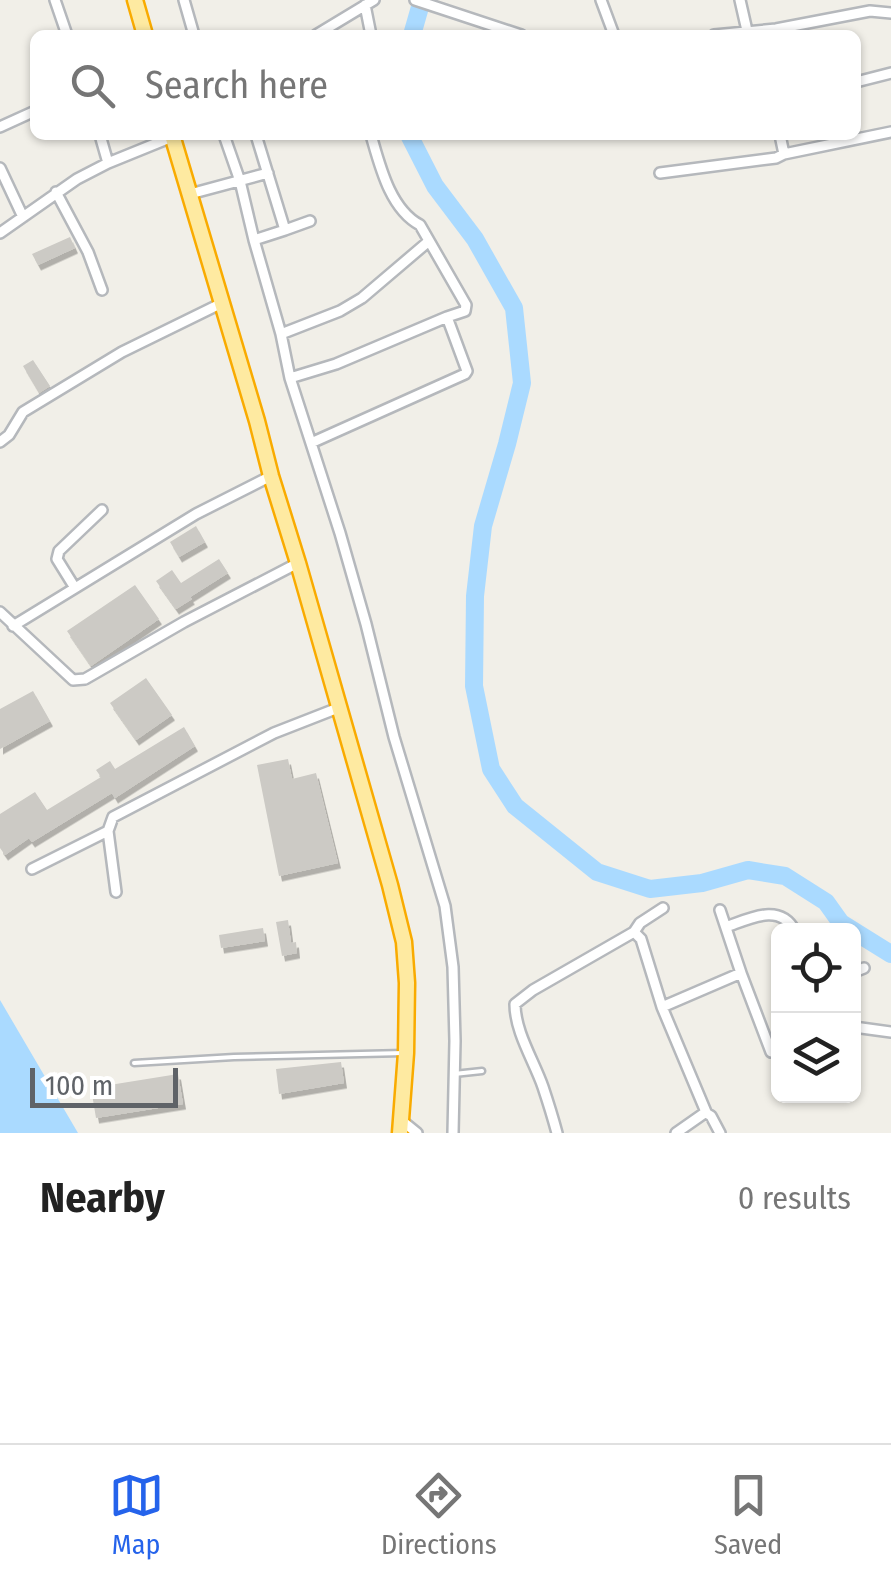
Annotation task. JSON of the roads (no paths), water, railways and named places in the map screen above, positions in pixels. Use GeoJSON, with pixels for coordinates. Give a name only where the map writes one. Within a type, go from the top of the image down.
{"type":"FeatureCollection","features":[{"type":"Feature","properties":{"kind":"highway"},"geometry":{"type":"LineString","coordinates":[[135,0],[144,30]]}},
{"type":"Feature","properties":{"kind":"highway"},"geometry":{"type":"LineString","coordinates":[[173,140],[258,421],[404,942],[406,1053],[401,1126]]}},
{"type":"Feature","properties":{"kind":"street"},"geometry":{"type":"LineString","coordinates":[[55,0],[65,30]]}},
{"type":"Feature","properties":{"kind":"street"},"geometry":{"type":"LineString","coordinates":[[184,0],[193,30]]}},
{"type":"Feature","properties":{"kind":"street"},"geometry":{"type":"LineString","coordinates":[[415,0],[505,30]]}},
{"type":"Feature","properties":{"kind":"street"},"geometry":{"type":"LineString","coordinates":[[600,0],[612,30]]}},
{"type":"Feature","properties":{"kind":"street"},"geometry":{"type":"LineString","coordinates":[[740,0],[746,30]]}},
{"type":"Feature","properties":{"kind":"street"},"geometry":{"type":"LineString","coordinates":[[324,30],[370,3]]}},
{"type":"Feature","properties":{"kind":"street"},"geometry":{"type":"LineString","coordinates":[[370,3],[370,30]]}},
{"type":"Feature","properties":{"kind":"street"},"geometry":{"type":"LineString","coordinates":[[768,30],[870,11],[891,13]]}},
{"type":"Feature","properties":{"kind":"street"},"geometry":{"type":"LineString","coordinates":[[861,81],[891,73]]}},
{"type":"Feature","properties":{"kind":"street"},"geometry":{"type":"LineString","coordinates":[[0,127],[30,112]]}},
{"type":"Feature","properties":{"kind":"street"},"geometry":{"type":"LineString","coordinates":[[861,138],[891,132]]}},
{"type":"Feature","properties":{"kind":"street"},"geometry":{"type":"LineString","coordinates":[[101,140],[108,163]]}},
{"type":"Feature","properties":{"kind":"street"},"geometry":{"type":"LineString","coordinates":[[0,233],[56,192],[108,163],[163,140]]}},
{"type":"Feature","properties":{"kind":"street"},"geometry":{"type":"LineString","coordinates":[[226,140],[240,181],[290,378],[346,552],[394,737],[445,906],[453,967],[452,1133]]}},
{"type":"Feature","properties":{"kind":"street"},"geometry":{"type":"LineString","coordinates":[[258,140],[285,230]]}},
{"type":"Feature","properties":{"kind":"street"},"geometry":{"type":"LineString","coordinates":[[290,378],[336,364],[465,312],[467,307],[420,226],[406,215],[392,194],[373,140]]}},
{"type":"Feature","properties":{"kind":"street"},"geometry":{"type":"LineString","coordinates":[[781,140],[784,154]]}},
{"type":"Feature","properties":{"kind":"street"},"geometry":{"type":"LineString","coordinates":[[660,173],[776,158],[852,140]]}},
{"type":"Feature","properties":{"kind":"street"},"geometry":{"type":"LineString","coordinates":[[0,168],[23,217]]}},
{"type":"Feature","properties":{"kind":"street"},"geometry":{"type":"LineString","coordinates":[[190,194],[268,173]]}},
{"type":"Feature","properties":{"kind":"street"},"geometry":{"type":"LineString","coordinates":[[56,192],[88,252],[102,290]]}},
{"type":"Feature","properties":{"kind":"street"},"geometry":{"type":"LineString","coordinates":[[254,240],[310,221]]}},
{"type":"Feature","properties":{"kind":"street"},"geometry":{"type":"LineString","coordinates":[[281,334],[362,298],[429,241]]}},
{"type":"Feature","properties":{"kind":"street"},"geometry":{"type":"LineString","coordinates":[[0,442],[24,412],[122,352],[222,303]]}},
{"type":"Feature","properties":{"kind":"street"},"geometry":{"type":"LineString","coordinates":[[310,443],[466,373],[447,317]]}},
{"type":"Feature","properties":{"kind":"street"},"geometry":{"type":"LineString","coordinates":[[14,626],[196,514],[271,476]]}},
{"type":"Feature","properties":{"kind":"street"},"geometry":{"type":"LineString","coordinates":[[75,588],[57,559],[59,551],[102,510]]}},
{"type":"Feature","properties":{"kind":"street"},"geometry":{"type":"LineString","coordinates":[[0,612],[73,680],[85,679],[298,563]]}},
{"type":"Feature","properties":{"kind":"street"},"geometry":{"type":"LineString","coordinates":[[116,892],[108,831],[113,817],[274,734],[338,708]]}},
{"type":"Feature","properties":{"kind":"street"},"geometry":{"type":"LineString","coordinates":[[32,869],[108,831]]}},
{"type":"Feature","properties":{"kind":"street"},"geometry":{"type":"LineString","coordinates":[[557,1133],[515,1004],[634,932],[640,923],[663,908]]}},
{"type":"Feature","properties":{"kind":"street"},"geometry":{"type":"LineString","coordinates":[[720,910],[771,1052]]}},
{"type":"Feature","properties":{"kind":"street"},"geometry":{"type":"LineString","coordinates":[[726,927],[766,914],[791,923]]}},
{"type":"Feature","properties":{"kind":"street"},"geometry":{"type":"LineString","coordinates":[[634,932],[641,939],[662,1008],[706,1113],[720,1133]]}},
{"type":"Feature","properties":{"kind":"street"},"geometry":{"type":"LineString","coordinates":[[662,1008],[741,973]]}},
{"type":"Feature","properties":{"kind":"street"},"geometry":{"type":"LineString","coordinates":[[861,1028],[891,1032]]}},
{"type":"Feature","properties":{"kind":"street"},"geometry":{"type":"LineString","coordinates":[[676,1133],[706,1113]]}},
{"type":"Feature","properties":{"kind":"street"},"geometry":{"type":"LineString","coordinates":[[401,1126],[417,1133]]}},
{"type":"Feature","properties":{"kind":"lane"},"geometry":{"type":"LineString","coordinates":[[134,1064],[406,1053]]}},
{"type":"Feature","properties":{"kind":"lane"},"geometry":{"type":"LineString","coordinates":[[454,1074],[482,1071]]}},
{"type":"Feature","properties":{"kind":"water"},"geometry":{"type":"Polygon","coordinates":[[[0,1000],[78,1133],[0,1133],[0,1000]]]}},
{"type":"Feature","properties":{"kind":"waterway"},"geometry":{"type":"LineString","coordinates":[[413,30],[422,0]]}},
{"type":"Feature","properties":{"kind":"waterway"},"geometry":{"type":"LineString","coordinates":[[412,140],[435,186],[475,239],[514,308],[522,383],[483,526],[475,596],[474,686],[491,769],[515,806],[597,872],[650,889],[702,883],[748,870],[785,876],[826,902],[841,923],[891,954]]}}]}
